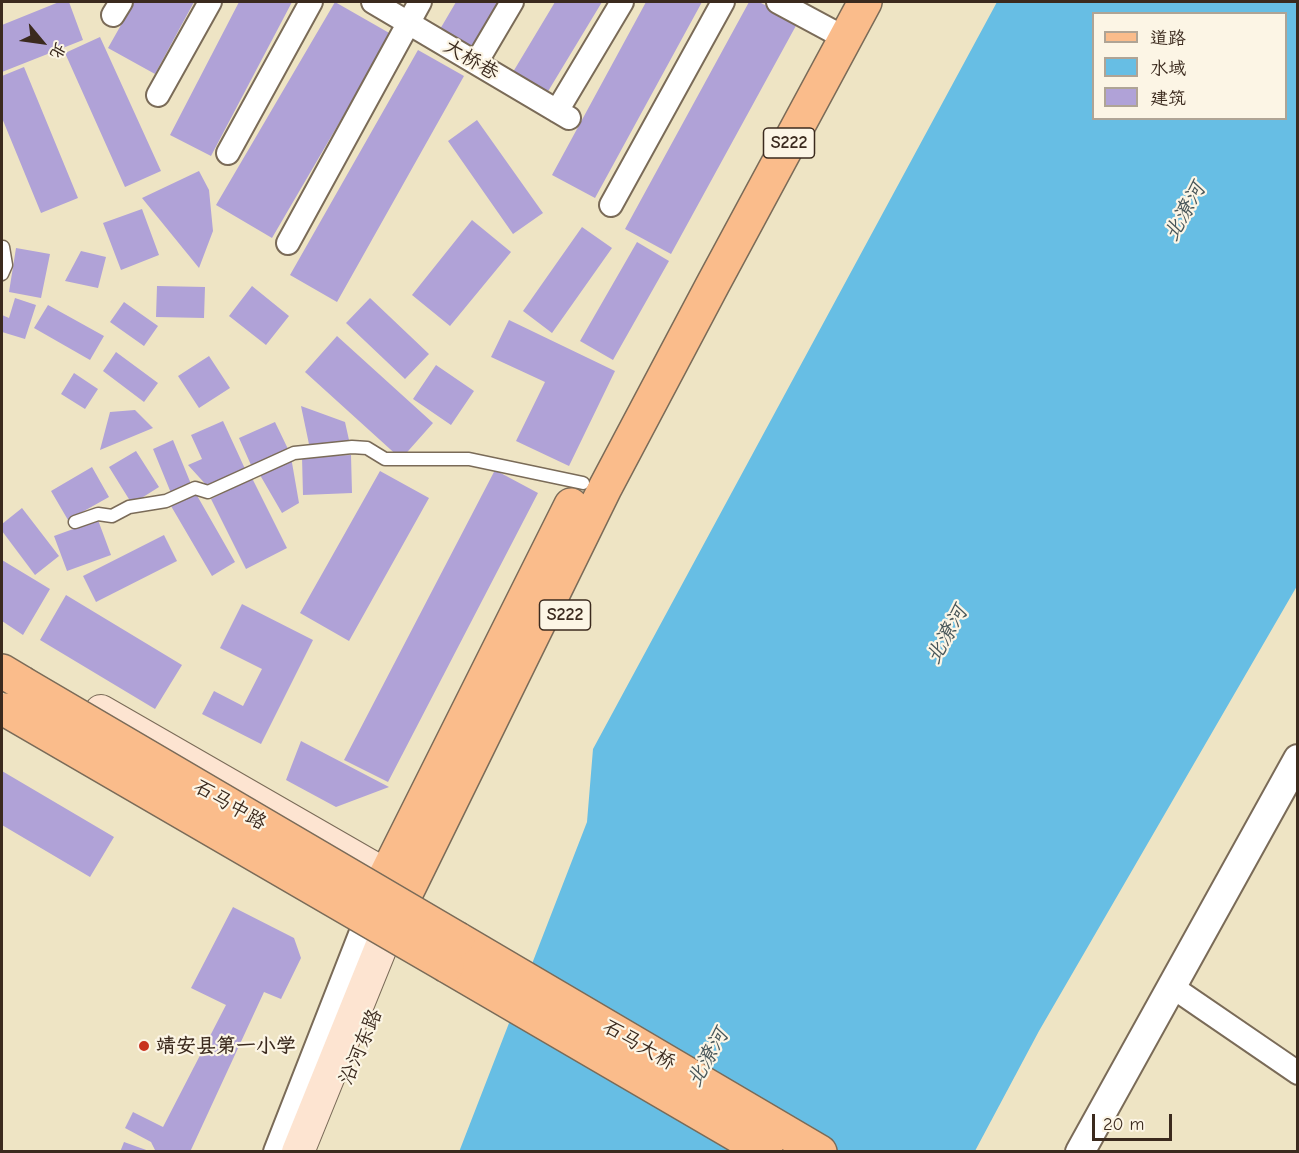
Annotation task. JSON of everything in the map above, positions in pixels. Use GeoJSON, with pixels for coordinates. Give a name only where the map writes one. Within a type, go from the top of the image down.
{"type":"FeatureCollection","features":[{"type":"Feature","properties":{"kind":"main road","name":"S222"},"geometry":{"type":"LineString","coordinates":[[403,923],[626,492],[713,284],[865,2]]}},
{"type":"Feature","properties":{"kind":"main road"},"geometry":{"type":"LineString","coordinates":[[6,688],[38,674],[386,875],[583,483],[713,284]]}},
{"type":"Feature","properties":{"kind":"main road","name":"石马中路"},"geometry":{"type":"LineString","coordinates":[[6,688],[452,952]]}},
{"type":"Feature","properties":{"kind":"main road"},"geometry":{"type":"LineString","coordinates":[[298,1152],[403,923]]}},
{"type":"Feature","properties":{"kind":"main road","name":"沿河东路"},"geometry":{"type":"LineString","coordinates":[[316,1152],[403,923]]}},
{"type":"Feature","properties":{"kind":"main road","name":"石马大桥"},"geometry":{"type":"LineString","coordinates":[[452,952],[766,1152]]}},
{"type":"Feature","properties":{"kind":"main road","name":"石马大桥"},"geometry":{"type":"LineString","coordinates":[[452,952],[820,1152]]}},
{"type":"Feature","properties":{"kind":"street"},"geometry":{"type":"LineString","coordinates":[[158,95],[210,2]]}},
{"type":"Feature","properties":{"kind":"street"},"geometry":{"type":"LineString","coordinates":[[228,153],[310,2]]}},
{"type":"Feature","properties":{"kind":"street","name":"大桥巷"},"geometry":{"type":"LineString","coordinates":[[373,2],[563,115],[622,2]]}},
{"type":"Feature","properties":{"kind":"street"},"geometry":{"type":"LineString","coordinates":[[288,243],[420,2]]}},
{"type":"Feature","properties":{"kind":"street"},"geometry":{"type":"LineString","coordinates":[[477,63],[512,2]]}},
{"type":"Feature","properties":{"kind":"street"},"geometry":{"type":"LineString","coordinates":[[611,205],[723,2]]}},
{"type":"Feature","properties":{"kind":"street"},"geometry":{"type":"LineString","coordinates":[[778,2],[845,38]]}},
{"type":"Feature","properties":{"kind":"street"},"geometry":{"type":"LineString","coordinates":[[1080,1152],[1298,759]]}},
{"type":"Feature","properties":{"kind":"street"},"geometry":{"type":"LineString","coordinates":[[278,1152],[386,875]]}},
{"type":"Feature","properties":{"kind":"street"},"geometry":{"type":"LineString","coordinates":[[1171,986],[1298,1073]]}},
{"type":"Feature","properties":{"kind":"lane"},"geometry":{"type":"LineString","coordinates":[[2,274],[6,265],[3,248]]}},
{"type":"Feature","properties":{"kind":"lane"},"geometry":{"type":"LineString","coordinates":[[75,522],[98,514],[112,516],[129,507],[166,501],[195,488],[208,492],[294,453],[352,447],[368,448],[385,459],[469,459],[583,483]]}},
{"type":"Feature","properties":{"kind":"water","name":"北潦河"},"geometry":{"type":"Polygon","coordinates":[[[997,2],[1297,2],[1297,586],[1039,1031],[975,1151],[459,1152],[587,822],[593,749],[997,2]]]}},
{"type":"Feature","properties":{"kind":"building"},"geometry":{"type":"Polygon","coordinates":[[[59,2],[69,2],[83,40],[2,72],[2,25],[59,2]]]}},
{"type":"Feature","properties":{"kind":"building"},"geometry":{"type":"Polygon","coordinates":[[[134,2],[194,2],[155,74],[108,48],[134,2]]]}},
{"type":"Feature","properties":{"kind":"building"},"geometry":{"type":"Polygon","coordinates":[[[239,2],[292,2],[211,156],[170,135],[239,2]]]}},
{"type":"Feature","properties":{"kind":"building"},"geometry":{"type":"Polygon","coordinates":[[[335,2],[391,34],[272,238],[216,205],[335,2]]]}},
{"type":"Feature","properties":{"kind":"building"},"geometry":{"type":"Polygon","coordinates":[[[456,2],[500,2],[470,55],[436,36],[456,2]]]}},
{"type":"Feature","properties":{"kind":"building"},"geometry":{"type":"Polygon","coordinates":[[[555,2],[602,2],[544,98],[510,77],[555,2]]]}},
{"type":"Feature","properties":{"kind":"building"},"geometry":{"type":"Polygon","coordinates":[[[646,2],[702,2],[595,198],[552,175],[646,2]]]}},
{"type":"Feature","properties":{"kind":"building"},"geometry":{"type":"Polygon","coordinates":[[[749,2],[759,2],[798,22],[671,254],[625,229],[749,2]]]}},
{"type":"Feature","properties":{"kind":"building"},"geometry":{"type":"Polygon","coordinates":[[[100,37],[161,171],[125,187],[65,53],[100,37]]]}},
{"type":"Feature","properties":{"kind":"building"},"geometry":{"type":"Polygon","coordinates":[[[418,50],[464,76],[337,302],[290,275],[418,50]]]}},
{"type":"Feature","properties":{"kind":"building"},"geometry":{"type":"Polygon","coordinates":[[[24,67],[78,198],[41,213],[2,118],[2,76],[24,67]]]}},
{"type":"Feature","properties":{"kind":"building"},"geometry":{"type":"Polygon","coordinates":[[[477,120],[543,213],[513,234],[448,141],[477,120]]]}},
{"type":"Feature","properties":{"kind":"building"},"geometry":{"type":"Polygon","coordinates":[[[199,171],[209,190],[213,231],[199,268],[142,198],[199,171]]]}},
{"type":"Feature","properties":{"kind":"building"},"geometry":{"type":"Polygon","coordinates":[[[142,209],[159,255],[121,270],[103,223],[142,209]]]}},
{"type":"Feature","properties":{"kind":"building"},"geometry":{"type":"Polygon","coordinates":[[[472,220],[511,252],[450,326],[412,295],[472,220]]]}},
{"type":"Feature","properties":{"kind":"building"},"geometry":{"type":"Polygon","coordinates":[[[582,227],[612,248],[552,333],[523,311],[582,227]]]}},
{"type":"Feature","properties":{"kind":"building"},"geometry":{"type":"Polygon","coordinates":[[[637,242],[669,261],[613,360],[580,341],[637,242]]]}},
{"type":"Feature","properties":{"kind":"building"},"geometry":{"type":"Polygon","coordinates":[[[16,248],[50,254],[41,298],[9,292],[16,248]]]}},
{"type":"Feature","properties":{"kind":"building"},"geometry":{"type":"Polygon","coordinates":[[[81,251],[106,257],[98,288],[65,281],[81,251]]]}},
{"type":"Feature","properties":{"kind":"building"},"geometry":{"type":"Polygon","coordinates":[[[157,286],[205,287],[204,318],[156,317],[157,286]]]}},
{"type":"Feature","properties":{"kind":"building"},"geometry":{"type":"Polygon","coordinates":[[[252,286],[289,316],[266,345],[229,316],[252,286]]]}},
{"type":"Feature","properties":{"kind":"building"},"geometry":{"type":"Polygon","coordinates":[[[15,298],[36,305],[25,339],[2,332],[2,315],[9,318],[15,298]]]}},
{"type":"Feature","properties":{"kind":"building"},"geometry":{"type":"Polygon","coordinates":[[[370,298],[429,354],[405,379],[346,323],[370,298]]]}},
{"type":"Feature","properties":{"kind":"building"},"geometry":{"type":"Polygon","coordinates":[[[124,302],[158,326],[144,346],[110,322],[124,302]]]}},
{"type":"Feature","properties":{"kind":"building"},"geometry":{"type":"Polygon","coordinates":[[[48,305],[104,336],[90,360],[34,328],[48,305]]]}},
{"type":"Feature","properties":{"kind":"building"},"geometry":{"type":"Polygon","coordinates":[[[509,320],[615,371],[569,466],[516,441],[545,382],[491,357],[509,320]]]}},
{"type":"Feature","properties":{"kind":"building"},"geometry":{"type":"Polygon","coordinates":[[[337,336],[433,423],[401,459],[305,372],[337,336]]]}},
{"type":"Feature","properties":{"kind":"building"},"geometry":{"type":"Polygon","coordinates":[[[116,352],[158,383],[144,402],[103,371],[116,352]]]}},
{"type":"Feature","properties":{"kind":"building"},"geometry":{"type":"Polygon","coordinates":[[[209,356],[230,388],[199,408],[178,376],[209,356]]]}},
{"type":"Feature","properties":{"kind":"building"},"geometry":{"type":"Polygon","coordinates":[[[436,365],[474,391],[451,425],[413,399],[436,365]]]}},
{"type":"Feature","properties":{"kind":"building"},"geometry":{"type":"Polygon","coordinates":[[[74,373],[98,389],[85,409],[61,394],[74,373]]]}},
{"type":"Feature","properties":{"kind":"building"},"geometry":{"type":"Polygon","coordinates":[[[301,406],[345,422],[349,440],[310,449],[301,406]]]}},
{"type":"Feature","properties":{"kind":"building"},"geometry":{"type":"Polygon","coordinates":[[[135,410],[153,428],[100,450],[110,412],[135,410]]]}},
{"type":"Feature","properties":{"kind":"building"},"geometry":{"type":"Polygon","coordinates":[[[223,421],[246,471],[209,488],[188,465],[202,459],[191,435],[223,421]]]}},
{"type":"Feature","properties":{"kind":"building"},"geometry":{"type":"Polygon","coordinates":[[[275,422],[288,449],[251,465],[239,438],[275,422]]]}},
{"type":"Feature","properties":{"kind":"building"},"geometry":{"type":"Polygon","coordinates":[[[173,440],[191,484],[171,493],[153,449],[173,440]]]}},
{"type":"Feature","properties":{"kind":"building"},"geometry":{"type":"Polygon","coordinates":[[[136,451],[159,487],[132,504],[109,467],[136,451]]]}},
{"type":"Feature","properties":{"kind":"building"},"geometry":{"type":"Polygon","coordinates":[[[351,455],[352,493],[303,495],[302,457],[351,455]]]}},
{"type":"Feature","properties":{"kind":"building"},"geometry":{"type":"Polygon","coordinates":[[[291,457],[299,503],[282,513],[260,475],[291,457]]]}},
{"type":"Feature","properties":{"kind":"building"},"geometry":{"type":"Polygon","coordinates":[[[92,467],[109,497],[68,520],[51,491],[92,467]]]}},
{"type":"Feature","properties":{"kind":"building"},"geometry":{"type":"Polygon","coordinates":[[[495,470],[538,493],[388,782],[344,760],[495,470]]]}},
{"type":"Feature","properties":{"kind":"building"},"geometry":{"type":"Polygon","coordinates":[[[380,471],[429,498],[349,641],[300,613],[380,471]]]}},
{"type":"Feature","properties":{"kind":"building"},"geometry":{"type":"Polygon","coordinates":[[[252,478],[287,548],[246,569],[211,499],[252,478]]]}},
{"type":"Feature","properties":{"kind":"building"},"geometry":{"type":"Polygon","coordinates":[[[195,492],[235,562],[212,576],[171,506],[195,492]]]}},
{"type":"Feature","properties":{"kind":"building"},"geometry":{"type":"Polygon","coordinates":[[[22,508],[59,556],[35,575],[2,531],[2,524],[22,508]]]}},
{"type":"Feature","properties":{"kind":"building"},"geometry":{"type":"Polygon","coordinates":[[[98,520],[111,555],[67,571],[54,536],[98,520]]]}},
{"type":"Feature","properties":{"kind":"building"},"geometry":{"type":"Polygon","coordinates":[[[164,535],[177,561],[96,602],[83,576],[164,535]]]}},
{"type":"Feature","properties":{"kind":"building"},"geometry":{"type":"Polygon","coordinates":[[[2,560],[50,589],[23,635],[2,621],[2,560]]]}},
{"type":"Feature","properties":{"kind":"building"},"geometry":{"type":"Polygon","coordinates":[[[66,595],[182,665],[155,709],[40,640],[66,595]]]}},
{"type":"Feature","properties":{"kind":"building"},"geometry":{"type":"Polygon","coordinates":[[[242,604],[313,640],[261,744],[202,714],[214,691],[243,706],[262,669],[220,648],[242,604]]]}},
{"type":"Feature","properties":{"kind":"building"},"geometry":{"type":"Polygon","coordinates":[[[301,741],[389,787],[336,807],[286,780],[301,741]]]}},
{"type":"Feature","properties":{"kind":"building"},"geometry":{"type":"Polygon","coordinates":[[[2,771],[114,837],[90,877],[2,825],[2,771]]]}},
{"type":"Feature","properties":{"kind":"building"},"geometry":{"type":"Polygon","coordinates":[[[233,907],[294,938],[301,958],[281,999],[264,992],[190,1152],[156,1152],[151,1142],[125,1128],[133,1112],[163,1127],[226,1005],[191,988],[233,907]]]}},
{"type":"Feature","properties":{"kind":"building"},"geometry":{"type":"Polygon","coordinates":[[[124,1142],[149,1151],[149,1152],[120,1152],[124,1142]]]}},
{"type":"Feature","properties":{"kind":"place","name":"靖安县第一小学"},"geometry":{"type":"Point","coordinates":[144,1046]}}]}
